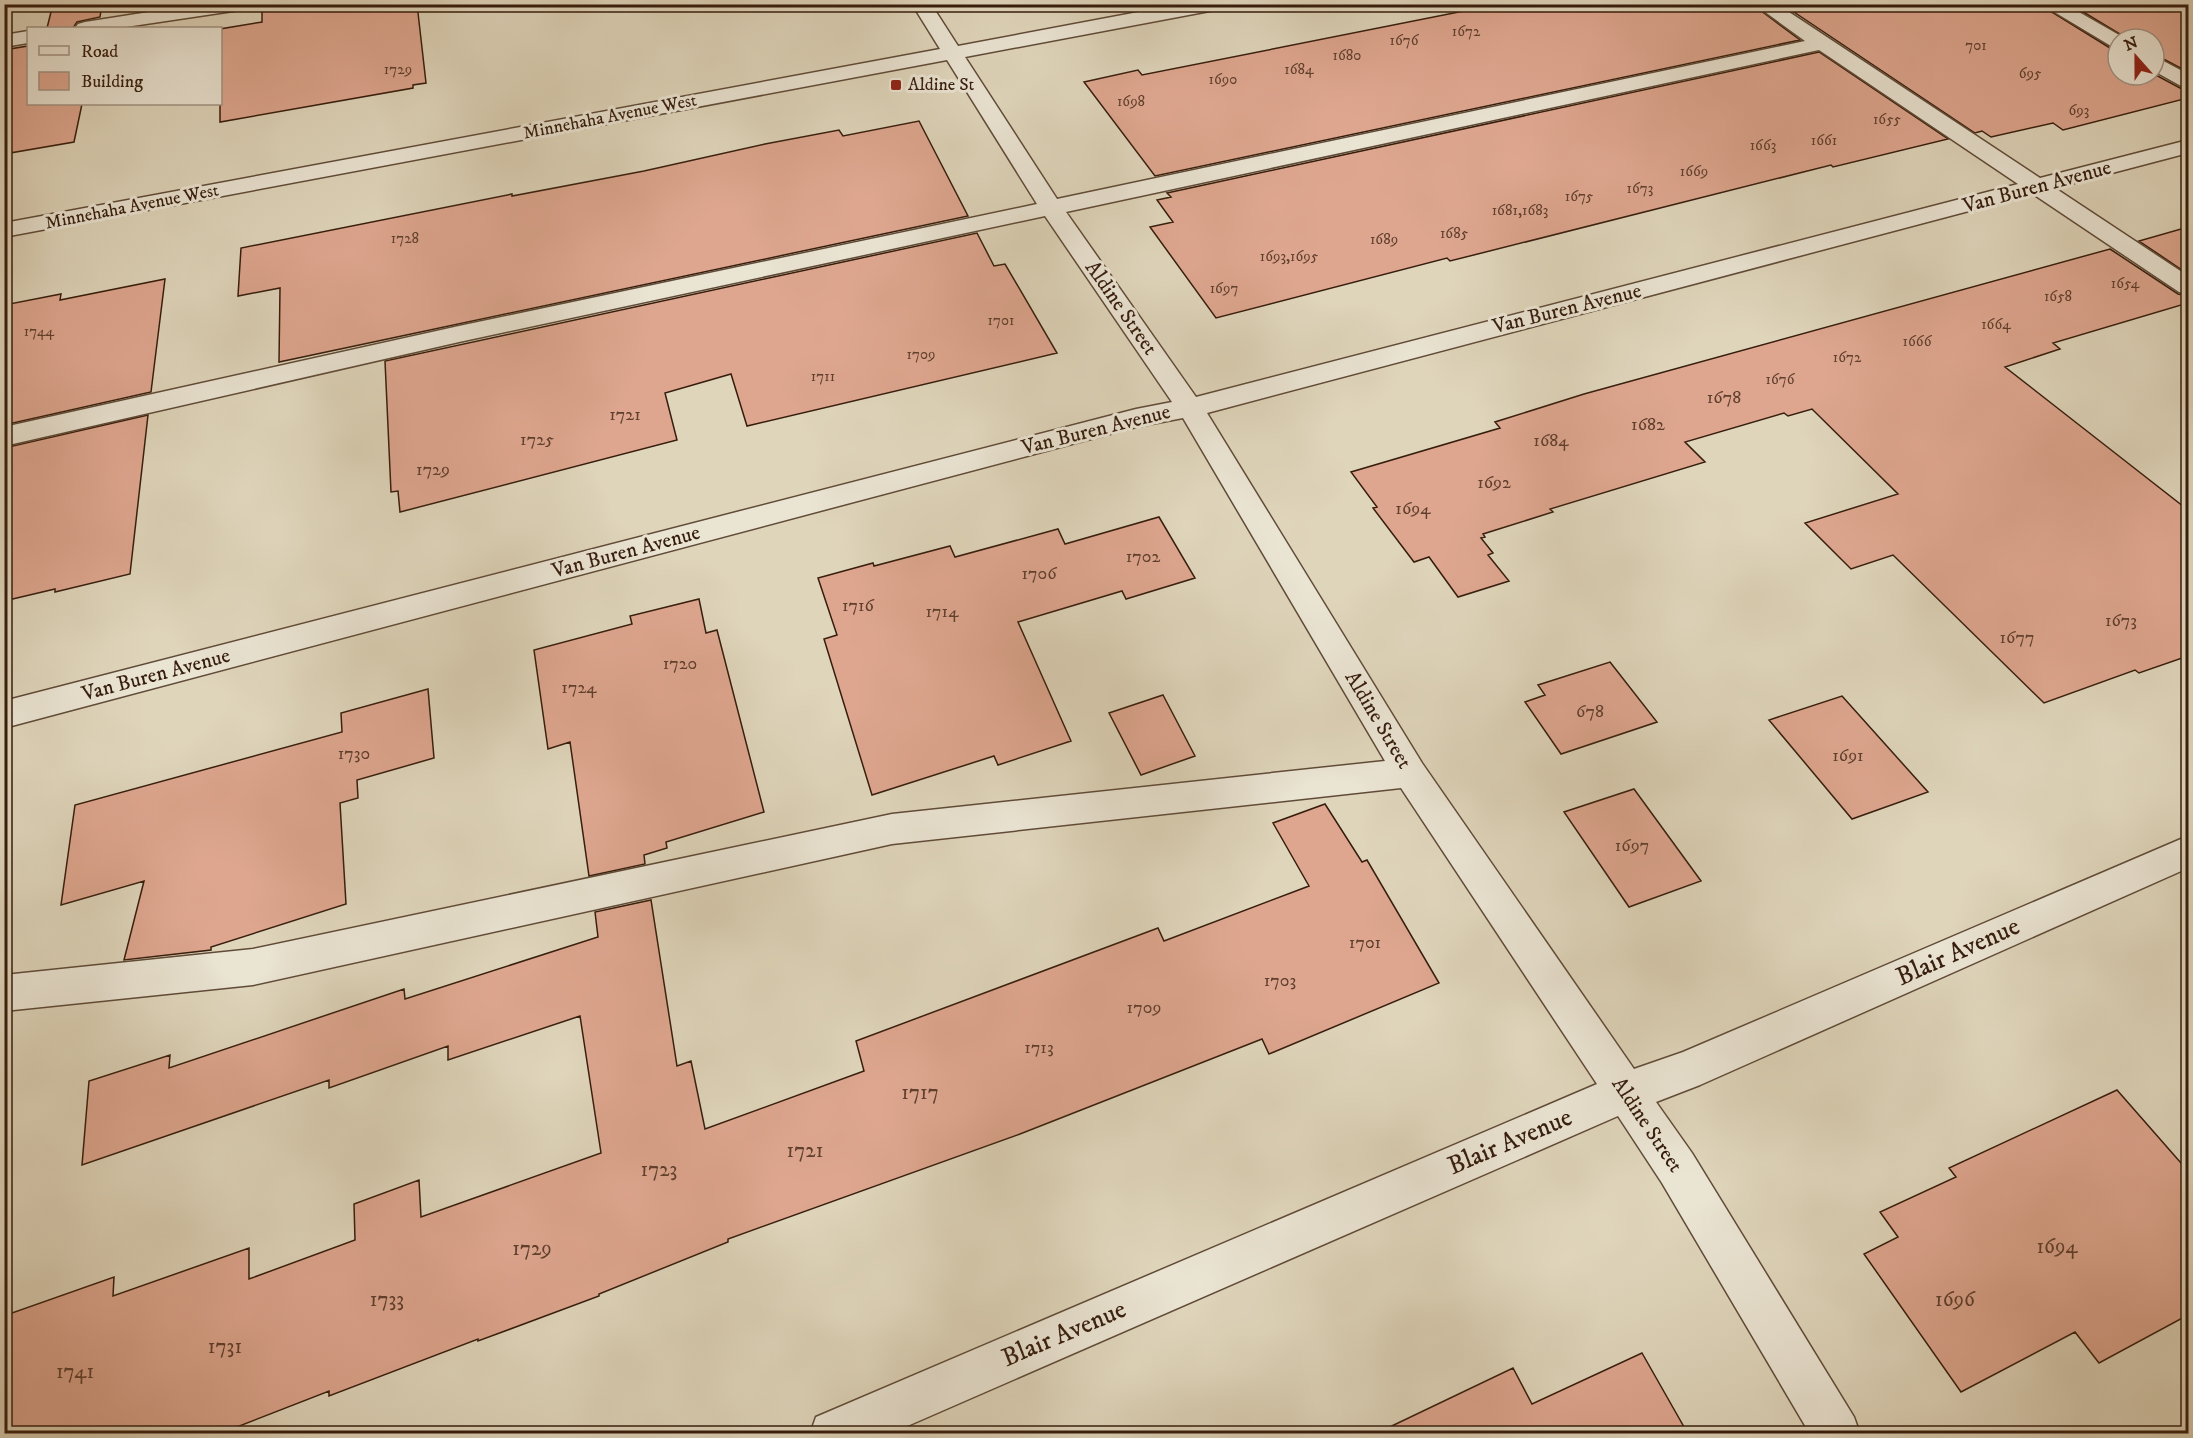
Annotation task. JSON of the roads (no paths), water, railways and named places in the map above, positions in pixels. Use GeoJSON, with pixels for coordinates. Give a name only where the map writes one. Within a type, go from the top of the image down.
{"type":"FeatureCollection","features":[{"type":"Feature","properties":{"kind":"street"},"geometry":{"type":"LineString","coordinates":[[91,27],[240,4]]}},
{"type":"Feature","properties":{"kind":"street","name":"Aldine Street"},"geometry":{"type":"LineString","coordinates":[[921,4],[1052,209],[1190,408],[1410,773],[1624,1093],[1677,1168],[1837,1434]]}},
{"type":"Feature","properties":{"kind":"street","name":"Minnehaha Avenue West"},"geometry":{"type":"LineString","coordinates":[[4,230],[1215,4]]}},
{"type":"Feature","properties":{"kind":"street"},"geometry":{"type":"LineString","coordinates":[[1763,4],[2188,287]]}},
{"type":"Feature","properties":{"kind":"street"},"geometry":{"type":"LineString","coordinates":[[2050,4],[2106,35]]}},
{"type":"Feature","properties":{"kind":"street"},"geometry":{"type":"LineString","coordinates":[[4,41],[27,37]]}},
{"type":"Feature","properties":{"kind":"street"},"geometry":{"type":"LineString","coordinates":[[4,437],[459,334],[1820,44]]}},
{"type":"Feature","properties":{"kind":"street"},"geometry":{"type":"LineString","coordinates":[[2166,69],[2188,82]]}},
{"type":"Feature","properties":{"kind":"street","name":"Van Buren Avenue"},"geometry":{"type":"LineString","coordinates":[[4,715],[1136,418],[1190,408],[2037,188],[2188,146]]}},
{"type":"Feature","properties":{"kind":"street"},"geometry":{"type":"LineString","coordinates":[[4,993],[253,967],[892,829],[1410,773]]}},
{"type":"Feature","properties":{"kind":"street","name":"Blair Avenue"},"geometry":{"type":"LineString","coordinates":[[833,1434],[1624,1093],[1686,1071],[2188,852]]}},
{"type":"Feature","properties":{"kind":"place","name":"Aldine St"},"geometry":{"type":"Point","coordinates":[896,85]}}]}
